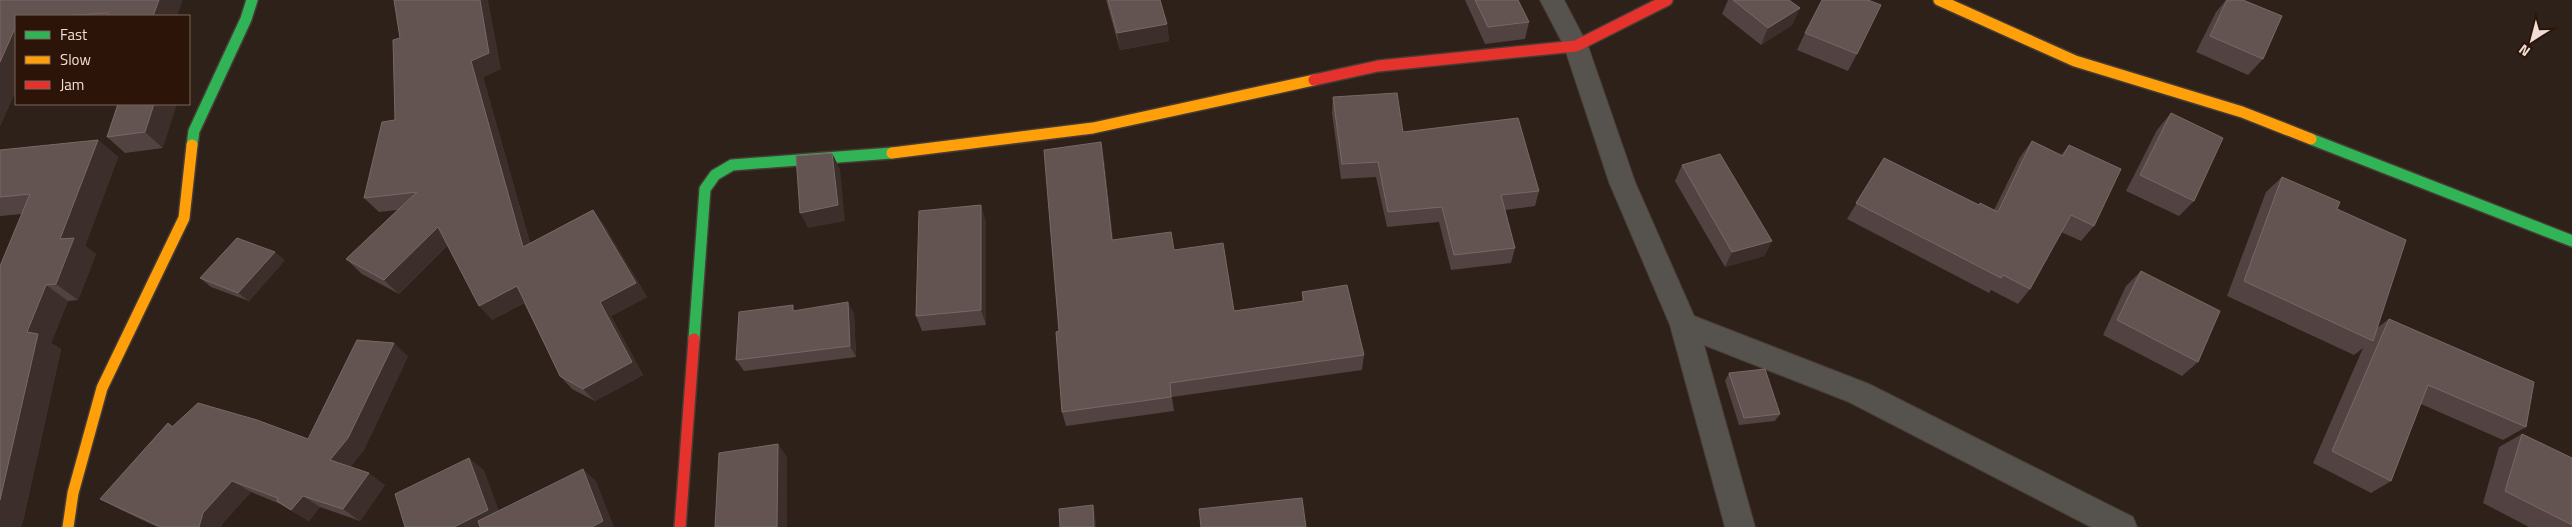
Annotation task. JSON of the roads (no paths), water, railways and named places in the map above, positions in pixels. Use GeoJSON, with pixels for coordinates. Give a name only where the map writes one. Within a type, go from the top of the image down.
{"type":"FeatureCollection","features":[{"type":"Feature","properties":{"kind":"street"},"geometry":{"type":"LineString","coordinates":[[68,527],[73,493],[102,388],[184,218],[194,131],[246,19],[252,0]]}},
{"type":"Feature","properties":{"kind":"street"},"geometry":{"type":"LineString","coordinates":[[1552,0],[1576,46],[1622,182],[1684,325],[1740,527]]}},
{"type":"Feature","properties":{"kind":"street"},"geometry":{"type":"LineString","coordinates":[[680,527],[705,189],[715,174],[732,165],[914,151],[1093,128],[1378,66],[1576,46],[1667,0]]}},
{"type":"Feature","properties":{"kind":"street"},"geometry":{"type":"LineString","coordinates":[[1939,0],[2075,61],[2242,112],[2572,241]]}},
{"type":"Feature","properties":{"kind":"street"},"geometry":{"type":"LineString","coordinates":[[1684,325],[1860,393],[2122,527]]}}]}
